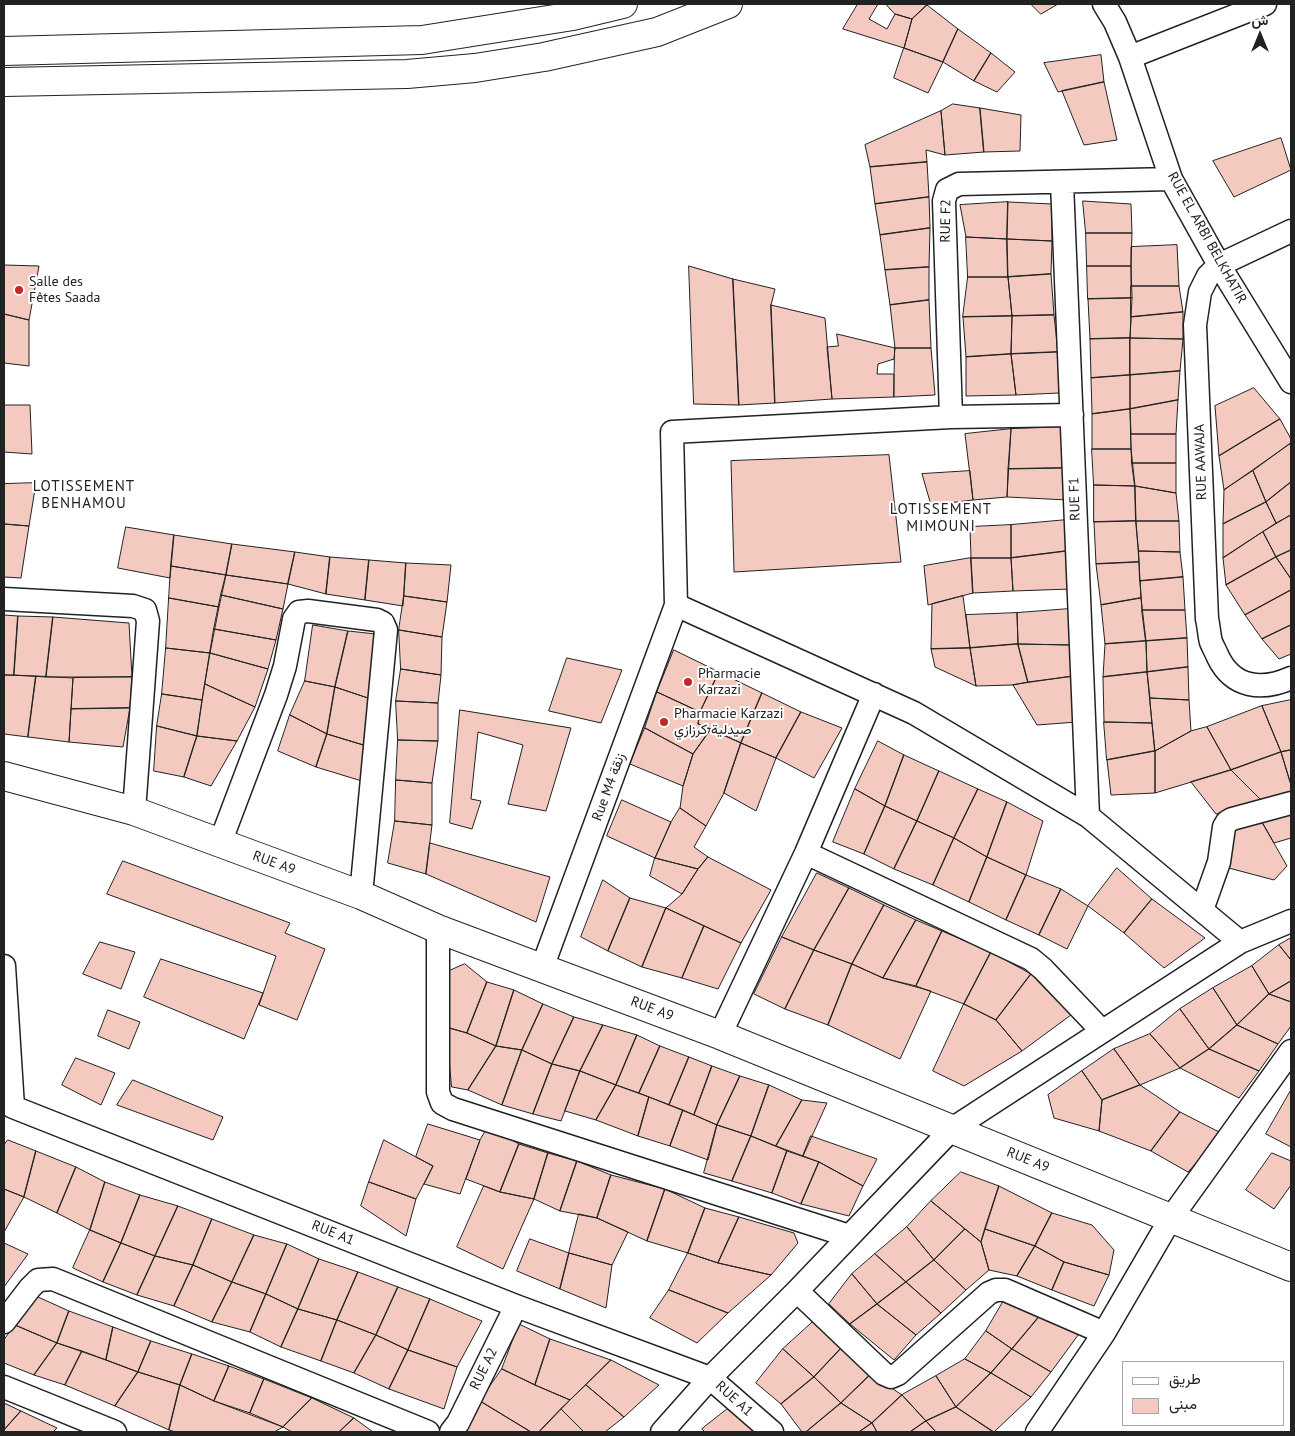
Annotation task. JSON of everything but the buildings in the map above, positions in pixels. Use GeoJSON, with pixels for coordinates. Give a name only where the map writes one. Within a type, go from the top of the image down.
{"type":"FeatureCollection","features":[{"type":"Feature","properties":{"kind":"street"},"geometry":{"type":"LineString","coordinates":[[4,50],[422,40],[573,16],[623,4]]}},
{"type":"Feature","properties":{"kind":"street"},"geometry":{"type":"LineString","coordinates":[[4,82],[407,74],[475,68],[544,57],[657,32],[728,4]]}},
{"type":"Feature","properties":{"kind":"street","name":"RUE EL ARBI BELKHATIR"},"geometry":{"type":"LineString","coordinates":[[1104,4],[1115,22],[1130,57],[1172,179],[1219,265],[1291,382]]}},
{"type":"Feature","properties":{"kind":"street"},"geometry":{"type":"LineString","coordinates":[[1130,57],[1265,4]]}},
{"type":"Feature","properties":{"kind":"street","name":"RUE F2"},"geometry":{"type":"LineString","coordinates":[[951,417],[944,202],[947,190],[960,184],[1172,179]]}},
{"type":"Feature","properties":{"kind":"street","name":"RUE F1"},"geometry":{"type":"LineString","coordinates":[[1062,183],[1088,816]]}},
{"type":"Feature","properties":{"kind":"street","name":"RUE AAWAJA"},"geometry":{"type":"LineString","coordinates":[[1291,231],[1219,265],[1208,276],[1200,292],[1195,325],[1208,619],[1212,644],[1222,666],[1236,680],[1256,686],[1278,684],[1291,678]]}},
{"type":"Feature","properties":{"kind":"street"},"geometry":{"type":"LineString","coordinates":[[1072,415],[951,417],[672,432],[676,605],[914,713],[1088,816],[1240,942]]}},
{"type":"Feature","properties":{"kind":"street"},"geometry":{"type":"LineString","coordinates":[[4,599],[133,606],[145,610],[148,621],[134,811]]}},
{"type":"Feature","properties":{"kind":"street","name":"Rue M4 زنقة"},"geometry":{"type":"LineString","coordinates":[[542,968],[676,605]]}},
{"type":"Feature","properties":{"kind":"street"},"geometry":{"type":"LineString","coordinates":[[220,843],[276,695],[285,666],[294,619],[299,612],[308,611],[377,620],[383,623],[386,630],[361,895]]}},
{"type":"Feature","properties":{"kind":"street"},"geometry":{"type":"LineString","coordinates":[[720,1035],[806,853],[874,694]]}},
{"type":"Feature","properties":{"kind":"street","name":"RUE A9"},"geometry":{"type":"LineString","coordinates":[[4,776],[134,811],[361,895],[438,929],[720,1035],[1291,1267]]}},
{"type":"Feature","properties":{"kind":"street"},"geometry":{"type":"LineString","coordinates":[[1202,910],[1219,862],[1224,827],[1227,822],[1291,803]]}},
{"type":"Feature","properties":{"kind":"street"},"geometry":{"type":"LineString","coordinates":[[806,853],[1031,959],[1043,968],[1102,1031]]}},
{"type":"Feature","properties":{"kind":"street"},"geometry":{"type":"LineString","coordinates":[[662,1432],[710,1378],[797,1291],[952,1129],[1240,942],[1291,921]]}},
{"type":"Feature","properties":{"kind":"street"},"geometry":{"type":"LineString","coordinates":[[438,929],[438,1092],[442,1103],[462,1112],[849,1236]]}},
{"type":"Feature","properties":{"kind":"street","name":"RUE A1"},"geometry":{"type":"LineString","coordinates":[[4,966],[8,1111],[516,1306],[710,1378],[772,1432]]}},
{"type":"Feature","properties":{"kind":"street"},"geometry":{"type":"LineString","coordinates":[[1036,1432],[1104,1333],[1172,1218],[1291,1051]]}},
{"type":"Feature","properties":{"kind":"street"},"geometry":{"type":"LineString","coordinates":[[4,1322],[38,1280],[53,1280],[428,1432]]}},
{"type":"Feature","properties":{"kind":"street"},"geometry":{"type":"LineString","coordinates":[[797,1291],[884,1374],[891,1377],[898,1374],[989,1293],[996,1290],[1005,1290],[1104,1333]]}},
{"type":"Feature","properties":{"kind":"street","name":"RUE A2"},"geometry":{"type":"LineString","coordinates":[[451,1432],[458,1423],[516,1306]]}},
{"type":"Feature","properties":{"kind":"street"},"geometry":{"type":"LineString","coordinates":[[4,1387],[115,1432]]}},
{"type":"Feature","properties":{"kind":"place","name":"Salle des Fêtes Saada"},"geometry":{"type":"Point","coordinates":[19,290]}},
{"type":"Feature","properties":{"kind":"place","name":"Pharmacie Karzazi"},"geometry":{"type":"Point","coordinates":[688,682]}},
{"type":"Feature","properties":{"kind":"place","name":"Pharmacie Karzazi صيدلية كرزازي"},"geometry":{"type":"Point","coordinates":[664,722]}},
{"type":"Feature","properties":{"kind":"district","name":"LOTISSEMENT BENHAMOU"},"geometry":{"type":"Point","coordinates":[84,496]}},
{"type":"Feature","properties":{"kind":"district","name":"LOTISSEMENT MIMOUNI"},"geometry":{"type":"Point","coordinates":[941,518]}}]}
